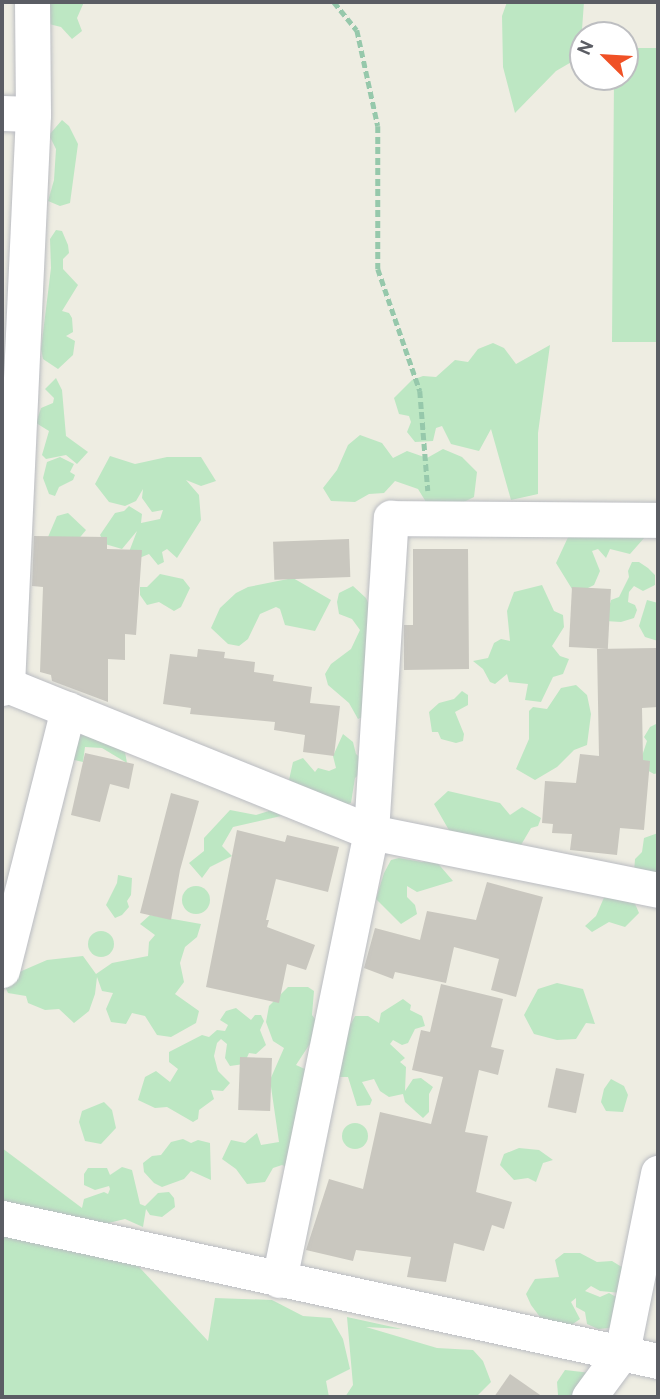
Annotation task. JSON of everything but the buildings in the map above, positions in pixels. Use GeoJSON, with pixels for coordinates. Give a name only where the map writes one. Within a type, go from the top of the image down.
{"type":"FeatureCollection","features":[{"type":"Feature","properties":{"kind":"street"},"geometry":{"type":"LineString","coordinates":[[32,2],[18,113],[5,687],[68,709],[371,832],[658,890]]}},
{"type":"Feature","properties":{"kind":"street"},"geometry":{"type":"LineString","coordinates":[[279,1280],[371,832],[391,518],[658,520]]}},
{"type":"Feature","properties":{"kind":"street"},"geometry":{"type":"LineString","coordinates":[[2,970],[68,709]]}},
{"type":"Feature","properties":{"kind":"street"},"geometry":{"type":"LineString","coordinates":[[589,1397],[622,1352],[658,1173]]}},
{"type":"Feature","properties":{"kind":"street"},"geometry":{"type":"LineString","coordinates":[[2,1217],[279,1280],[658,1361]]}},
{"type":"Feature","properties":{"kind":"path"},"geometry":{"type":"LineString","coordinates":[[334,2],[356,30],[378,126],[378,269],[420,391],[429,520]]}},
{"type":"Feature","properties":{"kind":"green space"},"geometry":{"type":"Polygon","coordinates":[[[43,2],[84,2],[77,18],[82,31],[72,39],[61,27],[49,24],[43,2]]]}},
{"type":"Feature","properties":{"kind":"green space"},"geometry":{"type":"Polygon","coordinates":[[[507,2],[584,2],[583,21],[569,21],[569,63],[556,71],[515,113],[503,67],[502,16],[507,2]]]}},
{"type":"Feature","properties":{"kind":"green space"},"geometry":{"type":"Polygon","coordinates":[[[639,48],[658,48],[658,342],[612,342],[614,91],[639,91],[639,48]]]}},
{"type":"Feature","properties":{"kind":"green space"},"geometry":{"type":"Polygon","coordinates":[[[62,120],[69,126],[78,144],[70,203],[60,206],[48,201],[54,180],[56,149],[49,135],[62,120]]]}},
{"type":"Feature","properties":{"kind":"green space"},"geometry":{"type":"Polygon","coordinates":[[[56,230],[62,231],[68,245],[69,253],[63,259],[63,269],[78,285],[62,311],[69,313],[72,318],[73,332],[66,336],[75,341],[73,355],[58,369],[43,359],[41,349],[51,268],[50,239],[56,230]]]}},
{"type":"Feature","properties":{"kind":"green space"},"geometry":{"type":"Polygon","coordinates":[[[493,343],[504,348],[516,364],[550,345],[538,433],[538,494],[511,500],[491,429],[479,451],[451,444],[442,426],[436,428],[433,441],[415,442],[407,432],[411,422],[409,416],[399,414],[394,398],[412,380],[423,376],[436,377],[455,360],[468,362],[478,349],[493,343]]]}},
{"type":"Feature","properties":{"kind":"green space"},"geometry":{"type":"Polygon","coordinates":[[[56,378],[62,390],[66,436],[88,452],[77,464],[66,455],[46,459],[42,455],[49,431],[36,423],[41,408],[53,403],[54,398],[45,389],[56,378]]]}},
{"type":"Feature","properties":{"kind":"green space"},"geometry":{"type":"Polygon","coordinates":[[[360,435],[382,443],[393,458],[407,451],[427,458],[443,449],[462,457],[477,472],[474,497],[446,511],[426,502],[418,489],[395,481],[384,493],[369,494],[355,502],[331,501],[323,488],[337,470],[348,445],[360,435]]]}},
{"type":"Feature","properties":{"kind":"green space"},"geometry":{"type":"Polygon","coordinates":[[[110,456],[135,464],[167,457],[201,457],[216,481],[201,486],[186,480],[199,495],[201,520],[177,558],[167,549],[162,552],[164,562],[158,565],[149,554],[137,559],[129,552],[137,531],[122,549],[105,544],[100,535],[115,513],[124,511],[129,506],[142,514],[141,523],[160,519],[163,510],[152,512],[142,498],[143,489],[136,501],[125,506],[109,502],[95,484],[110,456]]]}},
{"type":"Feature","properties":{"kind":"green space"},"geometry":{"type":"Polygon","coordinates":[[[60,457],[74,464],[70,472],[75,475],[73,480],[59,487],[55,496],[49,494],[43,478],[47,462],[60,457]]]}},
{"type":"Feature","properties":{"kind":"green space"},"geometry":{"type":"Polygon","coordinates":[[[68,513],[86,530],[67,553],[48,537],[57,516],[68,513]]]}},
{"type":"Feature","properties":{"kind":"green space"},"geometry":{"type":"Polygon","coordinates":[[[570,533],[645,537],[630,554],[610,549],[606,558],[598,549],[592,551],[600,571],[594,585],[584,590],[572,589],[556,563],[570,533]]]}},
{"type":"Feature","properties":{"kind":"green space"},"geometry":{"type":"Polygon","coordinates":[[[632,562],[639,562],[655,575],[655,585],[643,591],[634,586],[629,592],[628,602],[635,605],[637,610],[634,618],[621,622],[605,621],[611,600],[619,597],[629,577],[628,571],[632,562]]]}},
{"type":"Feature","properties":{"kind":"green space"},"geometry":{"type":"Polygon","coordinates":[[[160,574],[183,579],[190,588],[181,607],[174,611],[159,602],[147,605],[140,595],[140,587],[147,587],[160,574]]]}},
{"type":"Feature","properties":{"kind":"green space"},"geometry":{"type":"Polygon","coordinates":[[[293,578],[331,600],[315,631],[285,625],[280,609],[276,607],[260,614],[248,639],[239,646],[228,644],[211,628],[220,608],[236,593],[248,587],[293,578]]]}},
{"type":"Feature","properties":{"kind":"green space"},"geometry":{"type":"Polygon","coordinates":[[[542,585],[554,611],[563,615],[564,627],[552,646],[560,656],[569,659],[563,674],[553,677],[541,702],[525,700],[528,684],[509,682],[507,674],[495,684],[490,682],[483,669],[473,661],[488,658],[494,643],[501,639],[510,641],[507,611],[514,592],[542,585]]]}},
{"type":"Feature","properties":{"kind":"green space"},"geometry":{"type":"Polygon","coordinates":[[[353,586],[366,598],[376,621],[371,713],[358,719],[349,703],[328,685],[325,674],[331,664],[351,649],[360,630],[352,619],[339,614],[337,602],[339,593],[353,586]]]}},
{"type":"Feature","properties":{"kind":"green space"},"geometry":{"type":"Polygon","coordinates":[[[647,600],[658,603],[658,641],[645,637],[639,626],[647,600]]]}},
{"type":"Feature","properties":{"kind":"green space"},"geometry":{"type":"Polygon","coordinates":[[[576,685],[587,695],[591,714],[587,745],[574,750],[557,767],[535,780],[516,769],[529,739],[529,711],[533,707],[547,709],[561,688],[576,685]]]}},
{"type":"Feature","properties":{"kind":"green space"},"geometry":{"type":"Polygon","coordinates":[[[462,691],[468,695],[468,705],[455,712],[464,734],[463,741],[456,743],[441,739],[438,732],[432,732],[429,712],[439,703],[454,699],[462,691]]]}},
{"type":"Feature","properties":{"kind":"green space"},"geometry":{"type":"Polygon","coordinates":[[[658,723],[658,773],[654,774],[645,769],[642,756],[647,741],[644,737],[650,727],[658,723]]]}},
{"type":"Feature","properties":{"kind":"green space"},"geometry":{"type":"Polygon","coordinates":[[[84,725],[123,741],[127,763],[102,748],[85,747],[83,762],[70,759],[84,725]]]}},
{"type":"Feature","properties":{"kind":"green space"},"geometry":{"type":"Polygon","coordinates":[[[343,734],[353,742],[356,754],[365,762],[364,770],[355,778],[351,803],[341,807],[289,780],[293,762],[303,758],[315,772],[318,768],[329,771],[336,768],[333,756],[343,734]]]}},
{"type":"Feature","properties":{"kind":"green space"},"geometry":{"type":"Polygon","coordinates":[[[448,791],[500,803],[510,815],[522,807],[541,818],[538,826],[531,828],[518,850],[470,834],[460,837],[450,832],[434,804],[448,791]]]}},
{"type":"Feature","properties":{"kind":"green space"},"geometry":{"type":"Polygon","coordinates":[[[230,810],[256,815],[272,810],[281,816],[233,827],[222,846],[232,856],[210,867],[202,878],[189,863],[204,851],[204,838],[230,810]]]}},
{"type":"Feature","properties":{"kind":"green space"},"geometry":{"type":"Polygon","coordinates":[[[658,833],[658,891],[634,872],[635,859],[642,852],[644,838],[658,833]]]}},
{"type":"Feature","properties":{"kind":"green space"},"geometry":{"type":"Polygon","coordinates":[[[399,858],[422,862],[435,860],[453,881],[417,892],[407,886],[407,897],[415,905],[417,914],[401,924],[376,899],[391,860],[399,858]]]}},
{"type":"Feature","properties":{"kind":"green space"},"geometry":{"type":"Polygon","coordinates":[[[118,875],[132,878],[131,895],[127,901],[129,907],[115,918],[106,905],[118,875]]]}},
{"type":"Feature","properties":{"kind":"green space"},"geometry":{"type":"Polygon","coordinates":[[[196,886],[206,890],[210,900],[206,910],[196,914],[186,910],[182,900],[186,890],[196,886]]]}},
{"type":"Feature","properties":{"kind":"green space"},"geometry":{"type":"Polygon","coordinates":[[[606,893],[633,899],[639,913],[625,927],[609,922],[592,932],[585,926],[596,916],[606,893]]]}},
{"type":"Feature","properties":{"kind":"green space"},"geometry":{"type":"Polygon","coordinates":[[[150,915],[201,924],[197,937],[185,947],[180,963],[184,982],[175,994],[199,1011],[196,1023],[171,1037],[157,1035],[145,1016],[132,1013],[126,1024],[111,1022],[106,1009],[113,993],[102,991],[97,977],[89,1011],[74,1023],[59,1009],[45,1010],[28,1003],[26,996],[8,993],[3,982],[15,983],[17,973],[47,960],[83,956],[96,974],[112,963],[148,956],[149,942],[155,935],[140,924],[150,915]]]}},
{"type":"Feature","properties":{"kind":"green space"},"geometry":{"type":"Polygon","coordinates":[[[101,931],[110,935],[114,944],[110,953],[101,957],[92,953],[88,944],[92,935],[101,931]]]}},
{"type":"Feature","properties":{"kind":"green space"},"geometry":{"type":"Polygon","coordinates":[[[557,983],[583,989],[595,1024],[586,1023],[576,1039],[557,1040],[534,1034],[524,1015],[538,989],[557,983]]]}},
{"type":"Feature","properties":{"kind":"green space"},"geometry":{"type":"Polygon","coordinates":[[[288,987],[308,987],[314,991],[312,1015],[321,1027],[296,1065],[307,1070],[292,1169],[282,1165],[273,1168],[265,1182],[247,1184],[236,1169],[222,1159],[231,1140],[245,1143],[257,1133],[261,1145],[279,1142],[270,1080],[284,1048],[273,1041],[266,1022],[269,1006],[288,987]]]}},
{"type":"Feature","properties":{"kind":"green space"},"geometry":{"type":"Polygon","coordinates":[[[403,999],[411,1005],[410,1010],[422,1016],[425,1026],[415,1029],[408,1043],[402,1045],[393,1040],[390,1044],[405,1058],[400,1062],[406,1067],[405,1091],[413,1079],[421,1078],[433,1087],[429,1094],[429,1112],[423,1118],[405,1102],[403,1094],[389,1097],[380,1091],[374,1079],[362,1082],[372,1100],[370,1105],[357,1106],[348,1077],[335,1077],[344,1037],[355,1016],[368,1016],[379,1023],[381,1013],[403,999]]]}},
{"type":"Feature","properties":{"kind":"green space"},"geometry":{"type":"Polygon","coordinates":[[[236,1008],[251,1020],[255,1015],[261,1015],[264,1021],[260,1030],[266,1045],[256,1054],[249,1053],[244,1064],[230,1066],[225,1058],[227,1044],[221,1039],[217,1043],[214,1056],[218,1071],[230,1083],[223,1091],[211,1090],[214,1099],[199,1110],[198,1119],[193,1122],[167,1107],[155,1108],[138,1100],[145,1077],[156,1071],[170,1082],[178,1069],[169,1062],[169,1052],[202,1035],[209,1037],[217,1030],[225,1031],[228,1025],[220,1020],[226,1011],[236,1008]]]}},
{"type":"Feature","properties":{"kind":"green space"},"geometry":{"type":"Polygon","coordinates":[[[611,1079],[624,1086],[628,1095],[623,1112],[606,1111],[601,1102],[604,1089],[611,1079]]]}},
{"type":"Feature","properties":{"kind":"green space"},"geometry":{"type":"Polygon","coordinates":[[[104,1102],[112,1110],[116,1128],[101,1144],[85,1141],[79,1122],[82,1111],[104,1102]]]}},
{"type":"Feature","properties":{"kind":"green space"},"geometry":{"type":"Polygon","coordinates":[[[355,1123],[364,1127],[368,1136],[364,1145],[355,1149],[346,1145],[342,1136],[346,1127],[355,1123]]]}},
{"type":"Feature","properties":{"kind":"green space"},"geometry":{"type":"Polygon","coordinates":[[[183,1139],[191,1143],[198,1140],[210,1143],[211,1180],[191,1171],[184,1179],[162,1187],[154,1183],[144,1172],[143,1163],[152,1156],[161,1155],[171,1142],[183,1139]]]}},
{"type":"Feature","properties":{"kind":"green space"},"geometry":{"type":"Polygon","coordinates":[[[2,1148],[82,1208],[84,1199],[104,1192],[108,1194],[110,1189],[109,1186],[95,1190],[84,1185],[84,1174],[88,1168],[107,1168],[110,1175],[122,1167],[132,1170],[140,1204],[145,1206],[158,1193],[169,1192],[174,1198],[175,1207],[162,1217],[150,1215],[146,1209],[143,1227],[125,1219],[100,1225],[208,1341],[215,1298],[272,1300],[303,1316],[331,1318],[343,1339],[350,1369],[326,1381],[329,1397],[2,1397],[2,1148]]]}},
{"type":"Feature","properties":{"kind":"green space"},"geometry":{"type":"Polygon","coordinates":[[[519,1148],[539,1150],[553,1160],[543,1163],[536,1182],[528,1178],[514,1180],[500,1165],[504,1154],[519,1148]]]}},
{"type":"Feature","properties":{"kind":"green space"},"geometry":{"type":"Polygon","coordinates":[[[564,1253],[580,1253],[597,1262],[612,1261],[625,1269],[621,1293],[600,1291],[591,1286],[585,1291],[600,1297],[609,1293],[618,1298],[611,1328],[598,1329],[587,1324],[585,1312],[576,1307],[576,1298],[571,1302],[580,1319],[567,1328],[540,1317],[531,1305],[526,1294],[535,1279],[559,1277],[555,1260],[564,1253]]]}},
{"type":"Feature","properties":{"kind":"green space"},"geometry":{"type":"Polygon","coordinates":[[[347,1317],[402,1329],[366,1327],[437,1348],[473,1350],[483,1361],[491,1382],[476,1397],[345,1397],[353,1385],[347,1317]]]}},
{"type":"Feature","properties":{"kind":"green space"},"geometry":{"type":"Polygon","coordinates":[[[565,1370],[591,1373],[583,1397],[558,1395],[557,1382],[565,1370]]]}}]}
